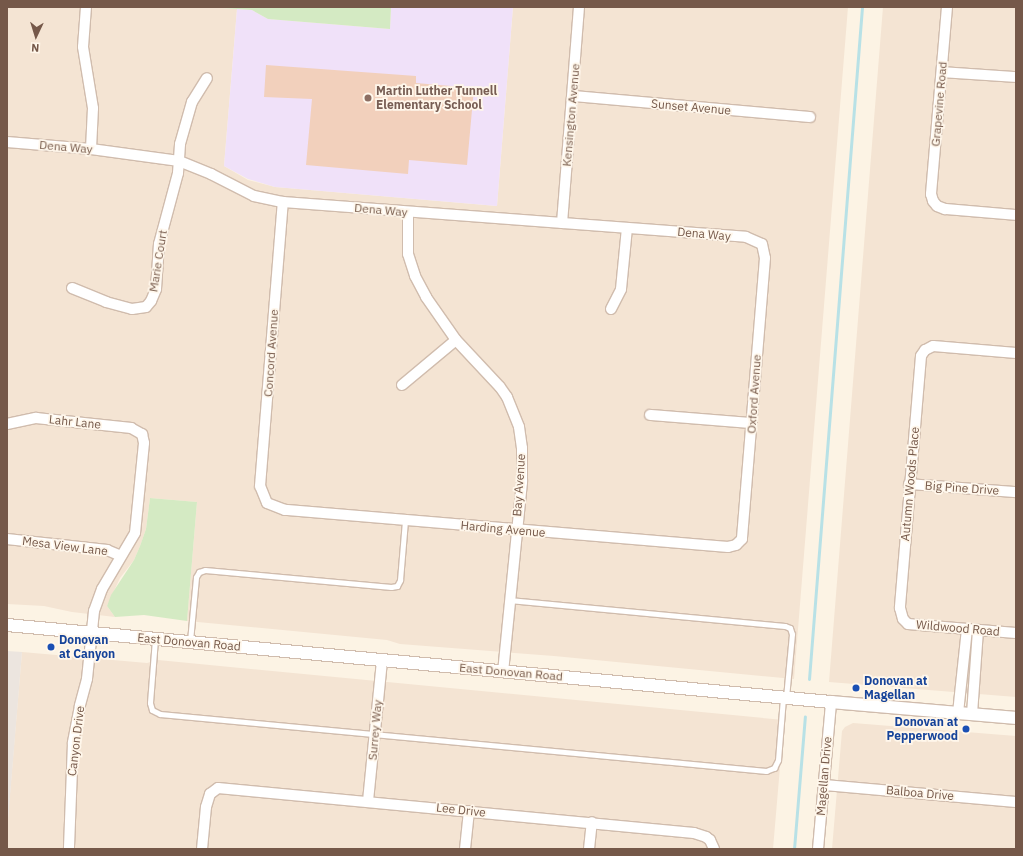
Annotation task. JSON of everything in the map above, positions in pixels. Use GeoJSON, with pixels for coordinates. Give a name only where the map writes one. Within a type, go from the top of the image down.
{"type":"FeatureCollection","features":[{"type":"Feature","properties":{"kind":"street"},"geometry":{"type":"LineString","coordinates":[[86,7],[83,47],[93,108],[91,149]]}},
{"type":"Feature","properties":{"kind":"street","name":"Kensington Avenue"},"geometry":{"type":"LineString","coordinates":[[562,223],[579,7]]}},
{"type":"Feature","properties":{"kind":"street","name":"Grapevine Road"},"geometry":{"type":"LineString","coordinates":[[947,7],[931,194],[933,201],[937,206],[944,208],[1016,215]]}},
{"type":"Feature","properties":{"kind":"street"},"geometry":{"type":"LineString","coordinates":[[942,72],[1016,77]]}},
{"type":"Feature","properties":{"kind":"street"},"geometry":{"type":"LineString","coordinates":[[178,162],[180,144],[192,102],[207,78]]}},
{"type":"Feature","properties":{"kind":"street","name":"Sunset Avenue"},"geometry":{"type":"LineString","coordinates":[[573,96],[810,117]]}},
{"type":"Feature","properties":{"kind":"street","name":"Dena Way"},"geometry":{"type":"LineString","coordinates":[[7,142],[91,149],[178,162],[211,174],[254,196],[283,202],[746,237],[762,244]]}},
{"type":"Feature","properties":{"kind":"street","name":"Marie Court"},"geometry":{"type":"LineString","coordinates":[[72,288],[106,302],[132,309],[146,307],[151,301],[156,289],[159,244],[178,173],[178,162]]}},
{"type":"Feature","properties":{"kind":"street","name":"Concord Avenue"},"geometry":{"type":"LineString","coordinates":[[267,503],[260,486],[283,202]]}},
{"type":"Feature","properties":{"kind":"street","name":"Bay Avenue"},"geometry":{"type":"LineString","coordinates":[[408,212],[408,254],[415,276],[426,297],[456,340],[500,386],[507,397],[519,427],[522,448],[522,482],[503,672]]}},
{"type":"Feature","properties":{"kind":"street"},"geometry":{"type":"LineString","coordinates":[[610,309],[621,289],[627,228]]}},
{"type":"Feature","properties":{"kind":"street","name":"Oxford Avenue"},"geometry":{"type":"LineString","coordinates":[[739,542],[744,535],[765,258],[762,244]]}},
{"type":"Feature","properties":{"kind":"street"},"geometry":{"type":"LineString","coordinates":[[402,386],[456,340]]}},
{"type":"Feature","properties":{"kind":"street","name":"Autumn Woods Place"},"geometry":{"type":"LineString","coordinates":[[902,619],[900,608],[909,484],[921,356],[925,350],[933,346],[1016,353]]}},
{"type":"Feature","properties":{"kind":"street"},"geometry":{"type":"LineString","coordinates":[[650,415],[752,423]]}},
{"type":"Feature","properties":{"kind":"street","name":"Lahr Lane"},"geometry":{"type":"LineString","coordinates":[[7,424],[36,418],[131,428],[142,434]]}},
{"type":"Feature","properties":{"kind":"street","name":"Canyon Drive"},"geometry":{"type":"LineString","coordinates":[[69,849],[74,742],[80,706],[87,679],[94,611],[102,588],[135,533],[144,443],[142,434]]}},
{"type":"Feature","properties":{"kind":"street","name":"Big Pine Drive"},"geometry":{"type":"LineString","coordinates":[[909,484],[1016,492]]}},
{"type":"Feature","properties":{"kind":"street","name":"Harding Avenue"},"geometry":{"type":"LineString","coordinates":[[267,503],[285,510],[516,530],[728,547],[739,542]]}},
{"type":"Feature","properties":{"kind":"street","name":"Mesa View Lane"},"geometry":{"type":"LineString","coordinates":[[7,539],[107,550],[121,556]]}},
{"type":"Feature","properties":{"kind":"street","name":"Wildwood Road"},"geometry":{"type":"LineString","coordinates":[[902,619],[908,624],[1016,633]]}},
{"type":"Feature","properties":{"kind":"street","name":"East Donovan Road"},"geometry":{"type":"LineString","coordinates":[[7,625],[784,698],[1016,718]]}},
{"type":"Feature","properties":{"kind":"street"},"geometry":{"type":"LineString","coordinates":[[958,713],[966,629]]}},
{"type":"Feature","properties":{"kind":"street"},"geometry":{"type":"LineString","coordinates":[[972,714],[978,630]]}},
{"type":"Feature","properties":{"kind":"street","name":"Surrey Way"},"geometry":{"type":"LineString","coordinates":[[368,801],[382,660]]}},
{"type":"Feature","properties":{"kind":"street","name":"Magellan Drive"},"geometry":{"type":"LineString","coordinates":[[818,849],[831,702]]}},
{"type":"Feature","properties":{"kind":"street","name":"Balboa Drive"},"geometry":{"type":"LineString","coordinates":[[824,785],[1016,802]]}},
{"type":"Feature","properties":{"kind":"street","name":"Lee Drive"},"geometry":{"type":"LineString","coordinates":[[202,849],[206,806],[212,792],[218,788],[592,822],[694,833],[706,836],[712,844]]}},
{"type":"Feature","properties":{"kind":"street"},"geometry":{"type":"LineString","coordinates":[[465,849],[469,811]]}},
{"type":"Feature","properties":{"kind":"street"},"geometry":{"type":"LineString","coordinates":[[589,849],[592,822]]}},
{"type":"Feature","properties":{"kind":"lane"},"geometry":{"type":"LineString","coordinates":[[190,642],[196,577],[199,572],[205,570],[391,587],[397,586],[400,580],[405,520]]}},
{"type":"Feature","properties":{"kind":"lane"},"geometry":{"type":"LineString","coordinates":[[155,639],[150,703],[152,710],[160,714],[766,771],[774,768],[778,760],[792,634],[790,628],[785,626],[509,600]]}},
{"type":"Feature","properties":{"kind":"shaded area"},"geometry":{"type":"Polygon","coordinates":[[[7,7],[208,7],[237,9],[224,166],[248,180],[275,187],[497,206],[513,7],[848,7],[794,679],[554,656],[400,644],[387,640],[187,621],[197,502],[150,498],[146,529],[140,546],[134,560],[120,578],[107,606],[115,617],[72,612],[44,606],[7,604],[7,7]]]}},
{"type":"Feature","properties":{"kind":"shaded area","name":"Martin Luther Tunnell Elementary School"},"geometry":{"type":"Polygon","coordinates":[[[391,7],[513,7],[497,206],[275,187],[248,179],[224,166],[237,9],[252,10],[268,19],[390,29],[391,7]]]}},
{"type":"Feature","properties":{"kind":"shaded area"},"geometry":{"type":"Polygon","coordinates":[[[883,7],[1016,7],[1016,697],[829,682],[883,7]]]}},
{"type":"Feature","properties":{"kind":"shaded area"},"geometry":{"type":"Polygon","coordinates":[[[7,651],[22,652],[7,833],[7,651]]]}},
{"type":"Feature","properties":{"kind":"shaded area"},"geometry":{"type":"Polygon","coordinates":[[[22,652],[147,663],[158,660],[784,720],[773,849],[7,849],[7,829],[22,652]]]}},
{"type":"Feature","properties":{"kind":"shaded area"},"geometry":{"type":"Polygon","coordinates":[[[853,723],[1016,736],[1016,849],[832,849],[842,731],[845,727],[853,723]]]}},
{"type":"Feature","properties":{"kind":"green space"},"geometry":{"type":"Polygon","coordinates":[[[208,7],[391,7],[390,29],[268,19],[252,10],[208,7]]]}},
{"type":"Feature","properties":{"kind":"green space"},"geometry":{"type":"Polygon","coordinates":[[[150,498],[197,502],[187,621],[144,615],[115,617],[107,606],[111,595],[134,560],[140,546],[146,529],[150,498]]]}},
{"type":"Feature","properties":{"kind":"building"},"geometry":{"type":"Polygon","coordinates":[[[266,65],[416,76],[416,83],[474,88],[467,165],[409,160],[408,174],[306,165],[312,99],[264,97],[266,65]]]}},
{"type":"Feature","properties":{"kind":"waterway"},"geometry":{"type":"LineString","coordinates":[[809,679],[862,7]]}},
{"type":"Feature","properties":{"kind":"waterway"},"geometry":{"type":"LineString","coordinates":[[794,849],[805,716]]}},
{"type":"Feature","properties":{"kind":"place","name":"Martin Luther Tunnell Elementary School"},"geometry":{"type":"Point","coordinates":[368,98]}},
{"type":"Feature","properties":{"kind":"place","name":"Donovan at Canyon"},"geometry":{"type":"Point","coordinates":[51,647]}},
{"type":"Feature","properties":{"kind":"place","name":"Donovan at Magellan"},"geometry":{"type":"Point","coordinates":[856,688]}},
{"type":"Feature","properties":{"kind":"place","name":"Donovan at Pepperwood"},"geometry":{"type":"Point","coordinates":[966,729]}}]}
